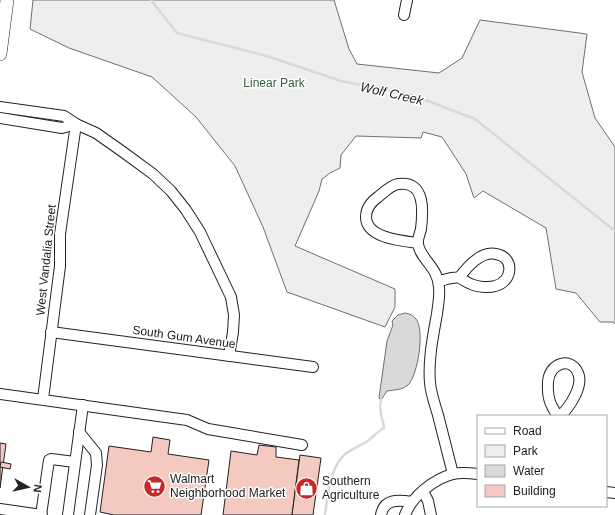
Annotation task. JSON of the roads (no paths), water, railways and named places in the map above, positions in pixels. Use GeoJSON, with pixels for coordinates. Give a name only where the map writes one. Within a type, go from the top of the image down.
{"type":"FeatureCollection","features":[{"type":"Feature","properties":{"kind":"main road"},"geometry":{"type":"LineString","coordinates":[[0,54],[7,0]]}},
{"type":"Feature","properties":{"kind":"street"},"geometry":{"type":"LineString","coordinates":[[404,15],[407,0]]}},
{"type":"Feature","properties":{"kind":"street"},"geometry":{"type":"LineString","coordinates":[[0,106],[64,116],[76,124],[96,133],[153,174],[171,191],[186,210],[200,232],[231,297],[234,315],[229,356]]}},
{"type":"Feature","properties":{"kind":"street"},"geometry":{"type":"LineString","coordinates":[[0,118],[62,128],[76,124]]}},
{"type":"Feature","properties":{"kind":"street","name":"West Vandalia Street"},"geometry":{"type":"LineString","coordinates":[[43,399],[60,266],[60,234],[76,124]]}},
{"type":"Feature","properties":{"kind":"street"},"geometry":{"type":"LineString","coordinates":[[418,243],[381,235],[372,231],[367,226],[366,215],[368,206],[372,200],[394,185],[403,184],[413,187],[421,196],[421,230],[418,243],[421,252],[433,268],[439,281],[439,299],[430,356],[429,374],[432,392],[453,474]]}},
{"type":"Feature","properties":{"kind":"street"},"geometry":{"type":"LineString","coordinates":[[439,281],[459,278],[472,285],[496,286],[503,283],[507,278],[510,267],[507,259],[500,254],[488,254],[469,264],[459,278]]}},
{"type":"Feature","properties":{"kind":"street","name":"South Gum Avenue"},"geometry":{"type":"LineString","coordinates":[[51,332],[313,367]]}},
{"type":"Feature","properties":{"kind":"street"},"geometry":{"type":"LineString","coordinates":[[558,415],[550,405],[548,394],[548,376],[551,369],[555,366],[563,364],[574,367],[580,378],[568,409],[560,415]]}},
{"type":"Feature","properties":{"kind":"street"},"geometry":{"type":"LineString","coordinates":[[0,394],[187,420],[208,429],[302,445]]}},
{"type":"Feature","properties":{"kind":"street"},"geometry":{"type":"LineString","coordinates":[[68,515],[83,405]]}},
{"type":"Feature","properties":{"kind":"street"},"geometry":{"type":"LineString","coordinates":[[79,432],[96,453],[97,465],[90,515]]}},
{"type":"Feature","properties":{"kind":"street"},"geometry":{"type":"LineString","coordinates":[[0,509],[42,515],[49,460],[75,462]]}},
{"type":"Feature","properties":{"kind":"street"},"geometry":{"type":"LineString","coordinates":[[405,515],[412,502],[423,491],[438,481],[453,474],[477,474]]}},
{"type":"Feature","properties":{"kind":"street"},"geometry":{"type":"LineString","coordinates":[[423,491],[428,501],[431,515]]}},
{"type":"Feature","properties":{"kind":"street"},"geometry":{"type":"LineString","coordinates":[[381,515],[384,508],[390,502],[398,500],[412,502]]}},
{"type":"Feature","properties":{"kind":"water"},"geometry":{"type":"Polygon","coordinates":[[[405,313],[414,317],[419,325],[420,342],[415,372],[412,380],[406,387],[387,391],[381,400],[379,398],[387,341],[393,325],[392,321],[398,315],[405,313]]]}},
{"type":"Feature","properties":{"kind":"waterway","name":"Wolf Creek"},"geometry":{"type":"LineString","coordinates":[[151,0],[177,33],[267,56],[341,81],[412,95],[475,119],[615,231]]}},
{"type":"Feature","properties":{"kind":"waterway"},"geometry":{"type":"LineString","coordinates":[[325,515],[332,476],[335,468],[343,456],[352,449],[369,440],[384,428],[380,411],[381,400]]}},
{"type":"Feature","properties":{"kind":"place","name":"Walmart Neighborhood Market"},"geometry":{"type":"Point","coordinates":[154,486]}},
{"type":"Feature","properties":{"kind":"place","name":"Southern Agriculture"},"geometry":{"type":"Point","coordinates":[306,488]}},
{"type":"Feature","properties":{"kind":"park label","name":"Linear Park"},"geometry":{"type":"Point","coordinates":[274,83]}}]}
